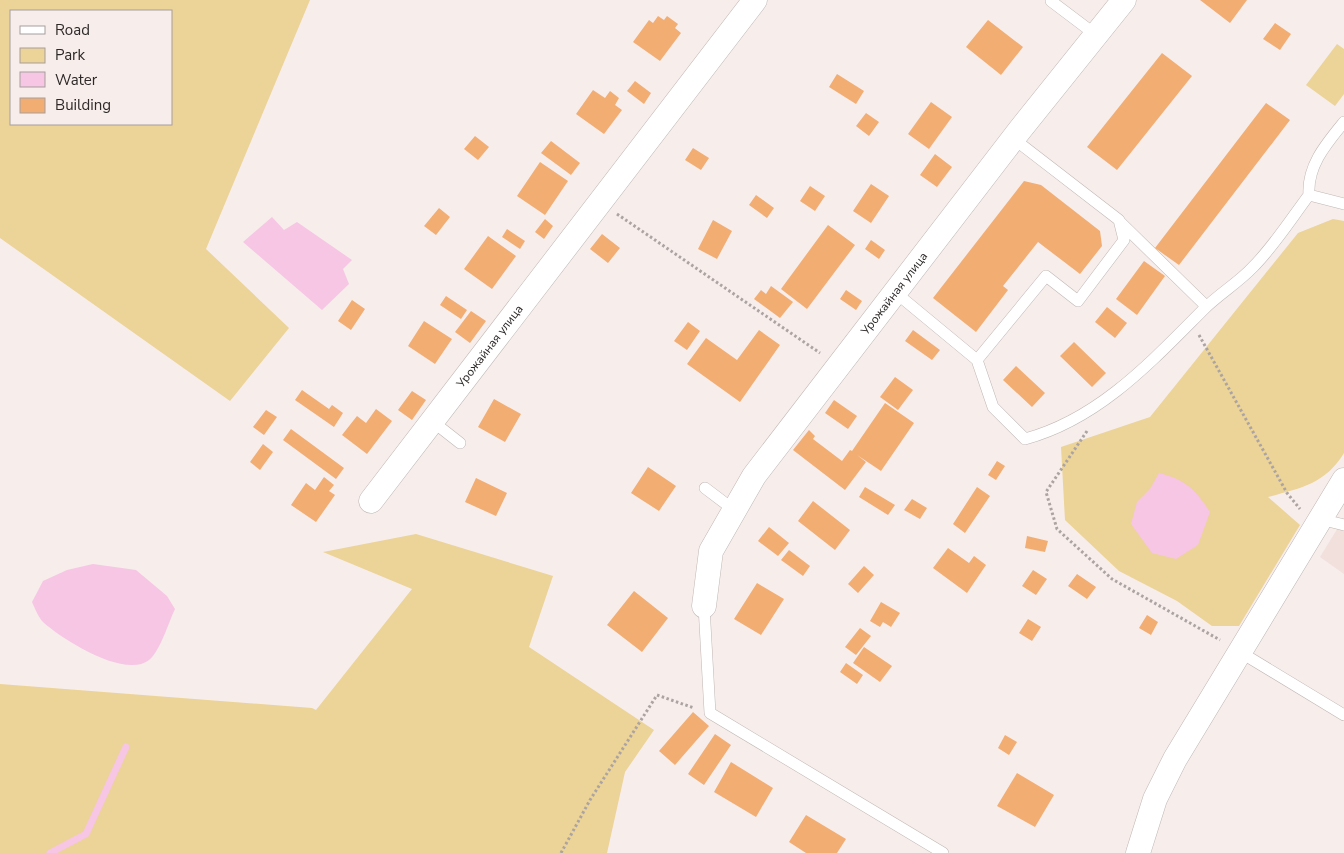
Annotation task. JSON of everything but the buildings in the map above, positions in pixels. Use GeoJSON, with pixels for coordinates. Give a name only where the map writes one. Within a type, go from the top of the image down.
{"type":"FeatureCollection","features":[{"type":"Feature","properties":{"kind":"street","name":"Урожайная улица"},"geometry":{"type":"LineString","coordinates":[[371,501],[755,0]]}},
{"type":"Feature","properties":{"kind":"street","name":"Урожайная улица"},"geometry":{"type":"LineString","coordinates":[[704,606],[711,551],[754,476],[1014,139],[1124,0]]}},
{"type":"Feature","properties":{"kind":"street"},"geometry":{"type":"LineString","coordinates":[[1138,853],[1155,799],[1175,759],[1344,480]]}},
{"type":"Feature","properties":{"kind":"lane"},"geometry":{"type":"LineString","coordinates":[[1051,1],[1096,35]]}},
{"type":"Feature","properties":{"kind":"lane"},"geometry":{"type":"LineString","coordinates":[[896,293],[977,360],[993,407],[1025,440],[1049,433],[1088,412],[1122,388],[1206,306],[1253,268],[1309,195],[1308,180],[1321,150],[1344,122]]}},
{"type":"Feature","properties":{"kind":"lane"},"geometry":{"type":"LineString","coordinates":[[1014,139],[1119,220],[1206,306]]}},
{"type":"Feature","properties":{"kind":"lane"},"geometry":{"type":"LineString","coordinates":[[1309,195],[1344,204]]}},
{"type":"Feature","properties":{"kind":"lane"},"geometry":{"type":"LineString","coordinates":[[977,360],[1046,276],[1078,301],[1124,240],[1119,220]]}},
{"type":"Feature","properties":{"kind":"lane"},"geometry":{"type":"LineString","coordinates":[[432,421],[460,444]]}},
{"type":"Feature","properties":{"kind":"lane"},"geometry":{"type":"LineString","coordinates":[[705,488],[734,510]]}},
{"type":"Feature","properties":{"kind":"lane"},"geometry":{"type":"LineString","coordinates":[[1317,523],[1344,525]]}},
{"type":"Feature","properties":{"kind":"lane"},"geometry":{"type":"LineString","coordinates":[[704,606],[710,713],[943,853]]}},
{"type":"Feature","properties":{"kind":"lane"},"geometry":{"type":"LineString","coordinates":[[1240,652],[1344,715]]}},
{"type":"Feature","properties":{"kind":"path"},"geometry":{"type":"LineString","coordinates":[[610,209],[840,366]]}},
{"type":"Feature","properties":{"kind":"path"},"geometry":{"type":"LineString","coordinates":[[1191,321],[1288,493],[1317,523]]}},
{"type":"Feature","properties":{"kind":"path"},"geometry":{"type":"LineString","coordinates":[[1088,412],[1089,429],[1046,492],[1056,529],[1112,579],[1205,630],[1240,652]]}},
{"type":"Feature","properties":{"kind":"path"},"geometry":{"type":"LineString","coordinates":[[561,853],[590,800],[657,695],[710,713]]}},
{"type":"Feature","properties":{"kind":"shaded area"},"geometry":{"type":"Polygon","coordinates":[[[1344,518],[1344,574],[1320,557],[1344,518]]]}},
{"type":"Feature","properties":{"kind":"green space"},"geometry":{"type":"Polygon","coordinates":[[[0,0],[310,0],[206,249],[289,328],[230,401],[0,238],[0,0]]]}},
{"type":"Feature","properties":{"kind":"green space"},"geometry":{"type":"Polygon","coordinates":[[[1337,44],[1344,49],[1344,94],[1335,106],[1306,85],[1337,44]]]}},
{"type":"Feature","properties":{"kind":"green space"},"geometry":{"type":"Polygon","coordinates":[[[1333,219],[1344,221],[1344,453],[1329,472],[1320,478],[1302,487],[1268,497],[1300,525],[1239,626],[1212,626],[1177,601],[1119,571],[1065,520],[1061,447],[1150,417],[1298,233],[1333,219]]]}},
{"type":"Feature","properties":{"kind":"green space"},"geometry":{"type":"Polygon","coordinates":[[[416,534],[553,576],[529,647],[654,730],[625,772],[607,853],[0,853],[0,684],[312,708],[316,710],[412,589],[323,552],[416,534]]]}},
{"type":"Feature","properties":{"kind":"water"},"geometry":{"type":"Polygon","coordinates":[[[272,217],[284,230],[297,222],[352,260],[343,269],[349,284],[322,310],[243,242],[272,217]]]}},
{"type":"Feature","properties":{"kind":"water"},"geometry":{"type":"Polygon","coordinates":[[[1159,473],[1189,486],[1200,497],[1210,512],[1198,545],[1176,559],[1152,553],[1131,524],[1137,502],[1150,489],[1159,473]]]}},
{"type":"Feature","properties":{"kind":"water"},"geometry":{"type":"Polygon","coordinates":[[[93,564],[136,570],[167,596],[175,609],[157,650],[149,660],[138,665],[125,665],[94,655],[52,630],[40,618],[32,602],[43,581],[67,570],[93,564]]]}},
{"type":"Feature","properties":{"kind":"waterway"},"geometry":{"type":"LineString","coordinates":[[50,853],[86,834],[126,747]]}}]}
